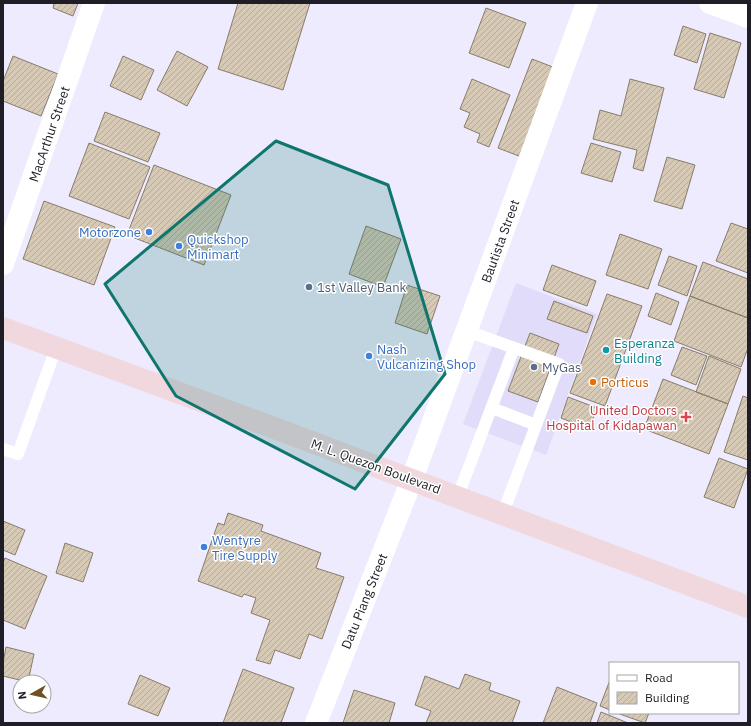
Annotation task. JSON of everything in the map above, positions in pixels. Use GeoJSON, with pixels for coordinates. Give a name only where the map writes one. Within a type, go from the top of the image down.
{"type":"FeatureCollection","features":[{"type":"Feature","properties":{"kind":"highway","name":"M. L. Quezon Boulevard"},"geometry":{"type":"LineString","coordinates":[[3,328],[458,496],[748,607]]}},
{"type":"Feature","properties":{"kind":"street","name":"MacArthur Street"},"geometry":{"type":"LineString","coordinates":[[3,264],[94,3]]}},
{"type":"Feature","properties":{"kind":"street","name":"Bautista Street"},"geometry":{"type":"LineString","coordinates":[[412,479],[587,3]]}},
{"type":"Feature","properties":{"kind":"street"},"geometry":{"type":"LineString","coordinates":[[710,3],[748,17]]}},
{"type":"Feature","properties":{"kind":"street","name":"Datu Piang Street"},"geometry":{"type":"LineString","coordinates":[[316,723],[412,479]]}},
{"type":"Feature","properties":{"kind":"lane"},"geometry":{"type":"LineString","coordinates":[[467,331],[559,364],[503,513]]}},
{"type":"Feature","properties":{"kind":"lane"},"geometry":{"type":"LineString","coordinates":[[3,449],[18,454],[56,348]]}},
{"type":"Feature","properties":{"kind":"lane"},"geometry":{"type":"LineString","coordinates":[[458,496],[514,348]]}},
{"type":"Feature","properties":{"kind":"lane"},"geometry":{"type":"LineString","coordinates":[[492,408],[536,425]]}},
{"type":"Feature","properties":{"kind":"highlighted area"},"geometry":{"type":"Polygon","coordinates":[[[276,141],[388,185],[445,374],[355,489],[176,396],[105,284],[276,141]]]}},
{"type":"Feature","properties":{"kind":"shaded area"},"geometry":{"type":"Polygon","coordinates":[[[516,283],[597,314],[546,455],[463,424],[516,283]]]}},
{"type":"Feature","properties":{"kind":"building"},"geometry":{"type":"Polygon","coordinates":[[[54,3],[78,3],[73,16],[53,8],[54,3]]]}},
{"type":"Feature","properties":{"kind":"building"},"geometry":{"type":"Polygon","coordinates":[[[238,3],[310,3],[283,90],[218,69],[238,3]]]}},
{"type":"Feature","properties":{"kind":"building"},"geometry":{"type":"Polygon","coordinates":[[[486,8],[526,23],[509,68],[469,53],[486,8]]]}},
{"type":"Feature","properties":{"kind":"building"},"geometry":{"type":"Polygon","coordinates":[[[683,26],[706,34],[697,63],[674,55],[683,26]]]}},
{"type":"Feature","properties":{"kind":"building"},"geometry":{"type":"Polygon","coordinates":[[[710,33],[741,43],[724,98],[694,89],[710,33]]]}},
{"type":"Feature","properties":{"kind":"building"},"geometry":{"type":"Polygon","coordinates":[[[177,51],[208,67],[187,106],[157,90],[177,51]]]}},
{"type":"Feature","properties":{"kind":"building"},"geometry":{"type":"Polygon","coordinates":[[[13,56],[58,74],[41,116],[3,101],[3,81],[13,56]]]}},
{"type":"Feature","properties":{"kind":"building"},"geometry":{"type":"Polygon","coordinates":[[[123,56],[154,70],[141,100],[110,86],[123,56]]]}},
{"type":"Feature","properties":{"kind":"building"},"geometry":{"type":"Polygon","coordinates":[[[532,59],[558,69],[524,158],[498,148],[532,59]]]}},
{"type":"Feature","properties":{"kind":"building"},"geometry":{"type":"Polygon","coordinates":[[[472,79],[510,95],[489,147],[477,142],[480,134],[464,127],[470,113],[460,109],[472,79]]]}},
{"type":"Feature","properties":{"kind":"building"},"geometry":{"type":"Polygon","coordinates":[[[630,79],[664,88],[643,171],[633,168],[637,150],[593,139],[600,110],[621,116],[630,79]]]}},
{"type":"Feature","properties":{"kind":"building"},"geometry":{"type":"Polygon","coordinates":[[[105,112],[160,133],[148,162],[94,141],[105,112]]]}},
{"type":"Feature","properties":{"kind":"building"},"geometry":{"type":"Polygon","coordinates":[[[89,143],[150,167],[129,219],[69,196],[89,143]]]}},
{"type":"Feature","properties":{"kind":"building"},"geometry":{"type":"Polygon","coordinates":[[[591,143],[621,152],[612,182],[581,173],[591,143]]]}},
{"type":"Feature","properties":{"kind":"building"},"geometry":{"type":"Polygon","coordinates":[[[667,157],[695,165],[682,209],[654,201],[667,157]]]}},
{"type":"Feature","properties":{"kind":"building"},"geometry":{"type":"Polygon","coordinates":[[[154,165],[231,195],[204,265],[127,235],[154,165]]]}},
{"type":"Feature","properties":{"kind":"building"},"geometry":{"type":"Polygon","coordinates":[[[44,201],[115,227],[94,285],[23,259],[44,201]]]}},
{"type":"Feature","properties":{"kind":"building"},"geometry":{"type":"Polygon","coordinates":[[[731,223],[748,229],[748,273],[716,261],[731,223]]]}},
{"type":"Feature","properties":{"kind":"building"},"geometry":{"type":"Polygon","coordinates":[[[366,226],[401,239],[383,287],[349,274],[366,226]]]}},
{"type":"Feature","properties":{"kind":"building"},"geometry":{"type":"Polygon","coordinates":[[[620,234],[662,249],[648,289],[606,275],[620,234]]]}},
{"type":"Feature","properties":{"kind":"building"},"geometry":{"type":"Polygon","coordinates":[[[669,256],[697,266],[687,296],[658,285],[669,256]]]}},
{"type":"Feature","properties":{"kind":"building"},"geometry":{"type":"Polygon","coordinates":[[[703,262],[748,279],[748,318],[690,296],[703,262]]]}},
{"type":"Feature","properties":{"kind":"building"},"geometry":{"type":"Polygon","coordinates":[[[552,265],[596,281],[587,306],[543,290],[552,265]]]}},
{"type":"Feature","properties":{"kind":"building"},"geometry":{"type":"Polygon","coordinates":[[[407,285],[440,296],[427,334],[395,323],[407,285]]]}},
{"type":"Feature","properties":{"kind":"building"},"geometry":{"type":"Polygon","coordinates":[[[656,293],[679,302],[671,325],[648,316],[656,293]]]}},
{"type":"Feature","properties":{"kind":"building","name":"Esperanza Building"},"geometry":{"type":"Polygon","coordinates":[[[607,294],[642,306],[605,406],[570,393],[607,294]]]}},
{"type":"Feature","properties":{"kind":"building"},"geometry":{"type":"Polygon","coordinates":[[[690,296],[748,318],[748,348],[741,367],[674,341],[690,296]]]}},
{"type":"Feature","properties":{"kind":"building"},"geometry":{"type":"Polygon","coordinates":[[[554,301],[593,316],[587,333],[547,319],[554,301]]]}},
{"type":"Feature","properties":{"kind":"building","name":"MyGas"},"geometry":{"type":"Polygon","coordinates":[[[530,333],[559,344],[538,402],[508,391],[530,333]]]}},
{"type":"Feature","properties":{"kind":"building"},"geometry":{"type":"Polygon","coordinates":[[[682,347],[707,356],[696,385],[671,375],[682,347]]]}},
{"type":"Feature","properties":{"kind":"building"},"geometry":{"type":"Polygon","coordinates":[[[709,356],[741,369],[728,404],[696,392],[709,356]]]}},
{"type":"Feature","properties":{"kind":"building"},"geometry":{"type":"Polygon","coordinates":[[[663,379],[728,404],[709,454],[644,429],[663,379]]]}},
{"type":"Feature","properties":{"kind":"building"},"geometry":{"type":"Polygon","coordinates":[[[743,396],[748,398],[748,460],[724,452],[743,396]]]}},
{"type":"Feature","properties":{"kind":"building"},"geometry":{"type":"Polygon","coordinates":[[[568,397],[597,408],[589,429],[561,418],[568,397]]]}},
{"type":"Feature","properties":{"kind":"building"},"geometry":{"type":"Polygon","coordinates":[[[719,458],[748,469],[734,508],[704,497],[719,458]]]}},
{"type":"Feature","properties":{"kind":"building"},"geometry":{"type":"Polygon","coordinates":[[[228,513],[263,525],[261,531],[321,553],[316,568],[344,577],[322,639],[309,634],[300,659],[275,650],[270,664],[256,660],[270,620],[251,613],[256,598],[244,594],[242,597],[198,581],[218,523],[224,525],[228,513]]]}},
{"type":"Feature","properties":{"kind":"building"},"geometry":{"type":"Polygon","coordinates":[[[3,521],[25,530],[15,555],[3,550],[3,521]]]}},
{"type":"Feature","properties":{"kind":"building"},"geometry":{"type":"Polygon","coordinates":[[[65,543],[93,553],[83,582],[56,573],[65,543]]]}},
{"type":"Feature","properties":{"kind":"building"},"geometry":{"type":"Polygon","coordinates":[[[5,558],[47,576],[25,629],[3,620],[3,563],[5,558]]]}},
{"type":"Feature","properties":{"kind":"building"},"geometry":{"type":"Polygon","coordinates":[[[6,647],[34,654],[30,674],[12,674],[12,678],[3,676],[3,663],[6,647]]]}},
{"type":"Feature","properties":{"kind":"building"},"geometry":{"type":"Polygon","coordinates":[[[243,669],[294,688],[281,723],[223,723],[243,669]]]}},
{"type":"Feature","properties":{"kind":"building"},"geometry":{"type":"Polygon","coordinates":[[[465,674],[491,683],[489,690],[520,701],[512,723],[426,723],[431,711],[415,705],[425,676],[459,689],[465,674]]]}},
{"type":"Feature","properties":{"kind":"building"},"geometry":{"type":"Polygon","coordinates":[[[140,675],[170,688],[158,716],[128,704],[140,675]]]}},
{"type":"Feature","properties":{"kind":"building"},"geometry":{"type":"Polygon","coordinates":[[[609,683],[609,710],[600,706],[609,683]]]}},
{"type":"Feature","properties":{"kind":"building"},"geometry":{"type":"Polygon","coordinates":[[[557,687],[597,703],[590,723],[543,723],[557,687]]]}},
{"type":"Feature","properties":{"kind":"building"},"geometry":{"type":"Polygon","coordinates":[[[354,690],[395,703],[389,723],[343,723],[354,690]]]}},
{"type":"Feature","properties":{"kind":"building"},"geometry":{"type":"Polygon","coordinates":[[[601,712],[628,723],[597,723],[601,712]]]}},
{"type":"Feature","properties":{"kind":"building"},"geometry":{"type":"Polygon","coordinates":[[[620,714],[649,714],[645,723],[620,714]]]}},
{"type":"Feature","properties":{"kind":"place","name":"Motorzone"},"geometry":{"type":"Point","coordinates":[149,232]}},
{"type":"Feature","properties":{"kind":"place","name":"Quickshop Minimart"},"geometry":{"type":"Point","coordinates":[179,246]}},
{"type":"Feature","properties":{"kind":"place","name":"1st Valley Bank"},"geometry":{"type":"Point","coordinates":[309,287]}},
{"type":"Feature","properties":{"kind":"place","name":"Esperanza Building"},"geometry":{"type":"Point","coordinates":[606,350]}},
{"type":"Feature","properties":{"kind":"place","name":"Nash Vulcanizing Shop"},"geometry":{"type":"Point","coordinates":[369,356]}},
{"type":"Feature","properties":{"kind":"place","name":"MyGas"},"geometry":{"type":"Point","coordinates":[534,367]}},
{"type":"Feature","properties":{"kind":"place","name":"Porticus"},"geometry":{"type":"Point","coordinates":[593,382]}},
{"type":"Feature","properties":{"kind":"place","name":"United Doctors Hospital of Kidapawan"},"geometry":{"type":"Point","coordinates":[686,417]}},
{"type":"Feature","properties":{"kind":"place","name":"Wentyre Tire Supply"},"geometry":{"type":"Point","coordinates":[204,547]}}]}
